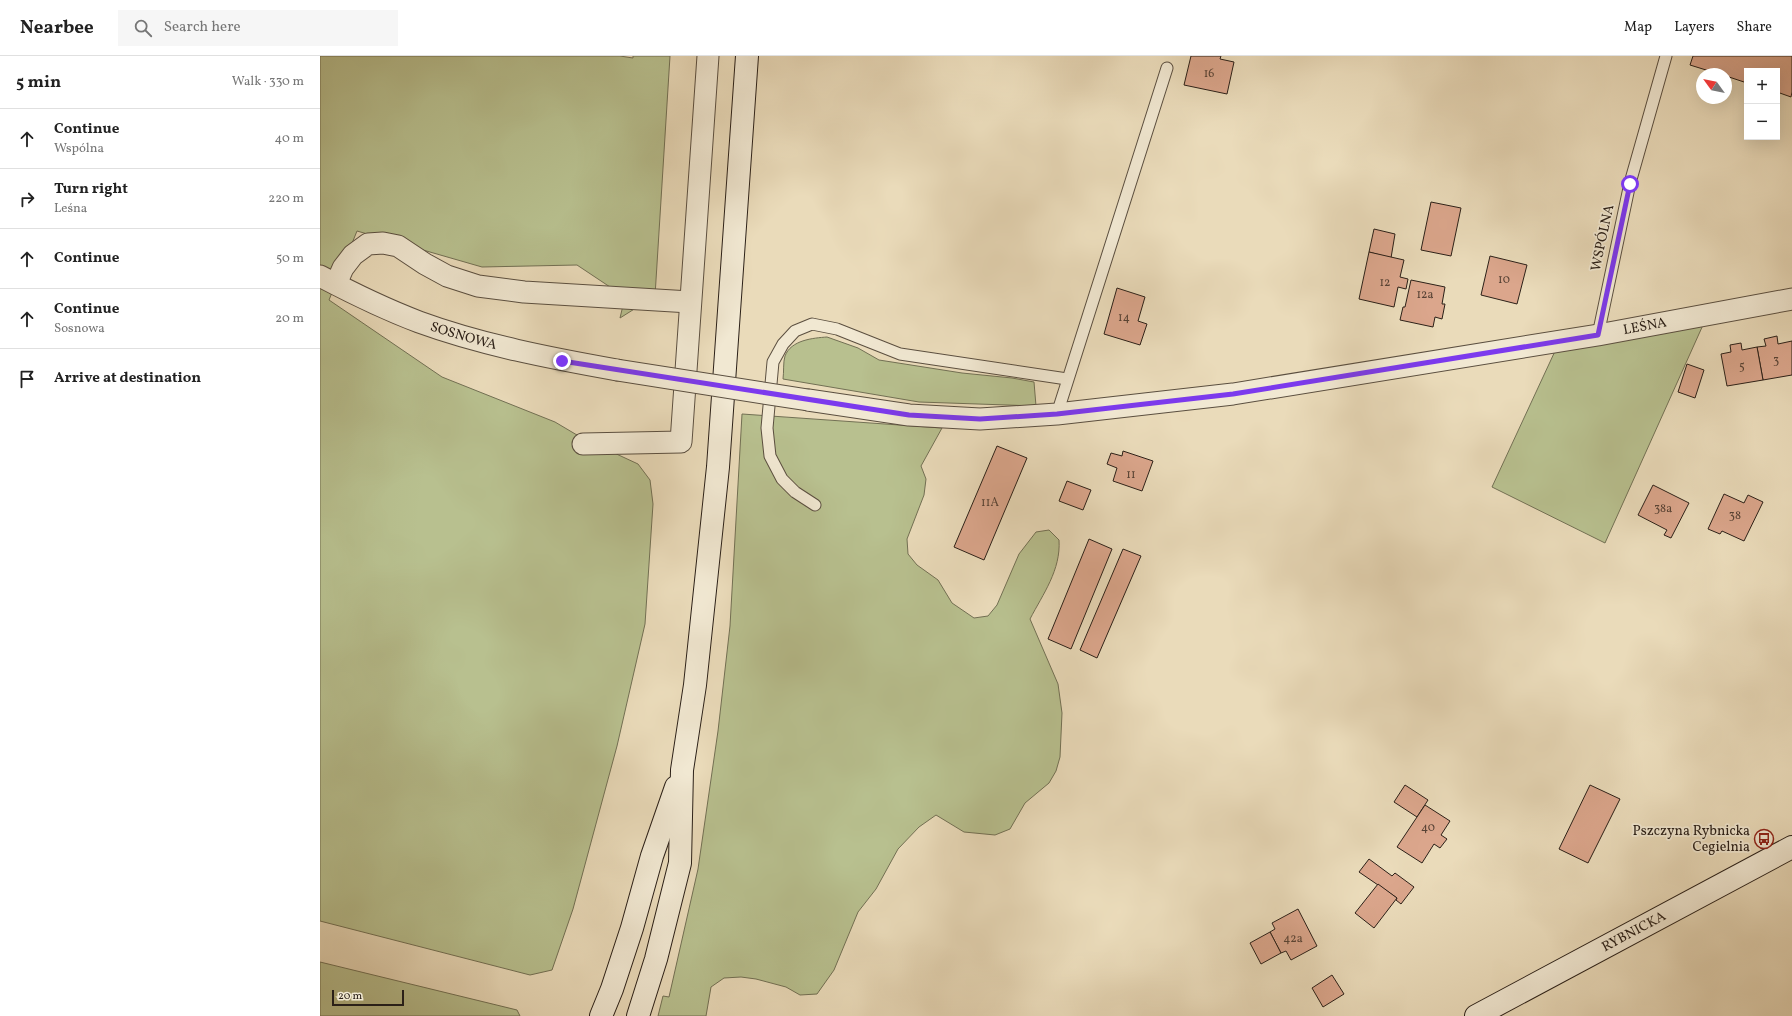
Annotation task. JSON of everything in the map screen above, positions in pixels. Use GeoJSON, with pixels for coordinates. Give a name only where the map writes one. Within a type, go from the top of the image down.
{"type":"FeatureCollection","features":[{"type":"Feature","properties":{"kind":"main road"},"geometry":{"type":"LineString","coordinates":[[638,1016],[656,959],[680,863],[682,770],[696,677],[718,467],[747,56]]}},
{"type":"Feature","properties":{"kind":"main road"},"geometry":{"type":"LineString","coordinates":[[601,1016],[612,989],[632,928],[652,856],[682,770]]}},
{"type":"Feature","properties":{"kind":"main road","name":"RYBNICKA"},"geometry":{"type":"LineString","coordinates":[[1476,1016],[1792,847]]}},
{"type":"Feature","properties":{"kind":"street"},"geometry":{"type":"LineString","coordinates":[[583,444],[681,442],[708,56]]}},
{"type":"Feature","properties":{"kind":"street"},"geometry":{"type":"LineString","coordinates":[[328,280],[343,268],[353,255],[368,244],[383,243],[398,246],[425,264],[447,276],[478,286],[531,292],[690,302]]}},
{"type":"Feature","properties":{"kind":"street","name":"SOSNOWA"},"geometry":{"type":"LineString","coordinates":[[328,280],[362,298],[420,322],[472,339],[562,361],[808,400]]}},
{"type":"Feature","properties":{"kind":"street","name":"LEŚNA"},"geometry":{"type":"LineString","coordinates":[[808,400],[909,415],[980,419],[1057,414],[1233,394],[1598,335],[1792,299]]}},
{"type":"Feature","properties":{"kind":"lane","name":"WSPÓLNA"},"geometry":{"type":"LineString","coordinates":[[1598,335],[1630,184],[1666,56]]}},
{"type":"Feature","properties":{"kind":"lane"},"geometry":{"type":"LineString","coordinates":[[1057,414],[1167,68]]}},
{"type":"Feature","properties":{"kind":"lane"},"geometry":{"type":"LineString","coordinates":[[815,505],[795,492],[782,479],[770,456],[766,428],[773,362],[783,344],[795,331],[812,324],[837,328],[900,354],[1067,379]]}},
{"type":"Feature","properties":{"kind":"green space"},"geometry":{"type":"Polygon","coordinates":[[[320,56],[620,56],[633,58],[633,56],[670,56],[655,296],[620,318],[625,297],[577,265],[482,267],[357,231],[329,300],[442,377],[555,422],[582,438],[638,464],[650,480],[653,504],[645,624],[617,746],[573,909],[552,970],[530,975],[320,921],[320,56]]]}},
{"type":"Feature","properties":{"kind":"green space"},"geometry":{"type":"Polygon","coordinates":[[[1703,325],[1605,543],[1492,487],[1556,349],[1703,325]]]}},
{"type":"Feature","properties":{"kind":"green space"},"geometry":{"type":"Polygon","coordinates":[[[827,337],[858,348],[879,360],[962,373],[1012,378],[1034,382],[1036,406],[919,402],[783,379],[785,356],[792,346],[803,341],[827,337]]]}},
{"type":"Feature","properties":{"kind":"green space"},"geometry":{"type":"Polygon","coordinates":[[[742,414],[942,428],[921,466],[926,479],[924,495],[907,539],[908,554],[917,565],[938,580],[952,603],[974,618],[988,616],[997,605],[1019,554],[1036,532],[1049,530],[1059,540],[1059,551],[1054,572],[1030,619],[1058,684],[1062,713],[1060,757],[1056,771],[1049,783],[1025,803],[1010,829],[995,835],[964,832],[936,815],[919,827],[898,849],[876,889],[858,912],[834,970],[817,994],[800,995],[786,987],[756,979],[741,977],[724,978],[711,987],[706,1016],[658,1016],[663,996],[669,997],[698,869],[718,731],[730,626],[742,414]]]}},
{"type":"Feature","properties":{"kind":"green space"},"geometry":{"type":"Polygon","coordinates":[[[320,962],[517,1010],[520,1016],[320,1016],[320,962]]]}},
{"type":"Feature","properties":{"kind":"building"},"geometry":{"type":"Polygon","coordinates":[[[1191,56],[1221,56],[1220,59],[1234,62],[1227,94],[1184,85],[1191,56]]]}},
{"type":"Feature","properties":{"kind":"building"},"geometry":{"type":"Polygon","coordinates":[[[1693,56],[1792,56],[1791,97],[1780,93],[1780,68],[1744,68],[1744,82],[1732,78],[1732,68],[1700,68],[1690,65],[1693,56]]]}},
{"type":"Feature","properties":{"kind":"building"},"geometry":{"type":"Polygon","coordinates":[[[1431,202],[1461,208],[1451,256],[1421,250],[1431,202]]]}},
{"type":"Feature","properties":{"kind":"building"},"geometry":{"type":"Polygon","coordinates":[[[1374,229],[1395,234],[1391,258],[1369,252],[1374,229]]]}},
{"type":"Feature","properties":{"kind":"building"},"geometry":{"type":"Polygon","coordinates":[[[1369,252],[1404,260],[1400,277],[1408,279],[1406,289],[1398,287],[1394,307],[1359,299],[1369,252]]]}},
{"type":"Feature","properties":{"kind":"building"},"geometry":{"type":"Polygon","coordinates":[[[1490,256],[1527,265],[1517,304],[1481,295],[1490,256]]]}},
{"type":"Feature","properties":{"kind":"building"},"geometry":{"type":"Polygon","coordinates":[[[1411,280],[1445,287],[1442,304],[1445,304],[1442,319],[1435,317],[1433,327],[1400,320],[1403,307],[1405,307],[1411,280]]]}},
{"type":"Feature","properties":{"kind":"building"},"geometry":{"type":"Polygon","coordinates":[[[1117,288],[1145,297],[1138,321],[1147,324],[1140,345],[1104,334],[1117,288]]]}},
{"type":"Feature","properties":{"kind":"building"},"geometry":{"type":"Polygon","coordinates":[[[1777,336],[1778,344],[1792,341],[1792,375],[1763,380],[1757,347],[1766,346],[1764,339],[1777,336]]]}},
{"type":"Feature","properties":{"kind":"building"},"geometry":{"type":"Polygon","coordinates":[[[1741,343],[1742,350],[1757,347],[1763,380],[1727,386],[1721,354],[1731,352],[1730,345],[1741,343]]]}},
{"type":"Feature","properties":{"kind":"building"},"geometry":{"type":"Polygon","coordinates":[[[1687,364],[1704,370],[1695,398],[1678,392],[1687,364]]]}},
{"type":"Feature","properties":{"kind":"building"},"geometry":{"type":"Polygon","coordinates":[[[997,446],[1027,458],[984,560],[954,547],[997,446]]]}},
{"type":"Feature","properties":{"kind":"building"},"geometry":{"type":"Polygon","coordinates":[[[1123,451],[1153,461],[1142,491],[1113,481],[1117,468],[1107,464],[1111,453],[1122,456],[1123,451]]]}},
{"type":"Feature","properties":{"kind":"building"},"geometry":{"type":"Polygon","coordinates":[[[1067,481],[1091,490],[1083,510],[1059,501],[1067,481]]]}},
{"type":"Feature","properties":{"kind":"building"},"geometry":{"type":"Polygon","coordinates":[[[1653,485],[1689,503],[1671,538],[1664,535],[1667,530],[1638,515],[1653,485]]]}},
{"type":"Feature","properties":{"kind":"building"},"geometry":{"type":"Polygon","coordinates":[[[1724,494],[1744,503],[1748,495],[1763,502],[1744,541],[1722,531],[1720,534],[1708,529],[1724,494]]]}},
{"type":"Feature","properties":{"kind":"building"},"geometry":{"type":"Polygon","coordinates":[[[1089,539],[1112,549],[1071,649],[1048,639],[1089,539]]]}},
{"type":"Feature","properties":{"kind":"building"},"geometry":{"type":"Polygon","coordinates":[[[1123,549],[1141,556],[1097,658],[1080,650],[1123,549]]]}},
{"type":"Feature","properties":{"kind":"building"},"geometry":{"type":"Polygon","coordinates":[[[1405,785],[1428,800],[1417,817],[1394,802],[1405,785]]]}},
{"type":"Feature","properties":{"kind":"building"},"geometry":{"type":"Polygon","coordinates":[[[1590,785],[1620,799],[1588,863],[1559,849],[1590,785]]]}},
{"type":"Feature","properties":{"kind":"building"},"geometry":{"type":"Polygon","coordinates":[[[1425,805],[1450,821],[1441,835],[1447,839],[1440,848],[1434,844],[1422,863],[1397,847],[1425,805]]]}},
{"type":"Feature","properties":{"kind":"building"},"geometry":{"type":"Polygon","coordinates":[[[1369,859],[1392,876],[1395,873],[1414,887],[1401,904],[1396,900],[1397,898],[1359,872],[1369,859]]]}},
{"type":"Feature","properties":{"kind":"building"},"geometry":{"type":"Polygon","coordinates":[[[1378,884],[1397,898],[1374,928],[1355,913],[1378,884]]]}},
{"type":"Feature","properties":{"kind":"building"},"geometry":{"type":"Polygon","coordinates":[[[1298,909],[1317,946],[1291,960],[1286,951],[1281,953],[1270,932],[1275,929],[1272,923],[1298,909]]]}},
{"type":"Feature","properties":{"kind":"building"},"geometry":{"type":"Polygon","coordinates":[[[1270,932],[1281,953],[1261,964],[1250,943],[1270,932]]]}},
{"type":"Feature","properties":{"kind":"building"},"geometry":{"type":"Polygon","coordinates":[[[1332,975],[1344,994],[1323,1007],[1312,988],[1332,975]]]}},
{"type":"Feature","properties":{"kind":"place","name":"Pszczyna Rybnicka Cegielnia"},"geometry":{"type":"Point","coordinates":[1764,839]}},
{"type":"Feature","properties":{"kind":"route"},"geometry":{"type":"LineString","coordinates":[[562,361],[909,415],[980,419],[1057,414],[1233,394],[1598,335],[1630,184]]}}]}
